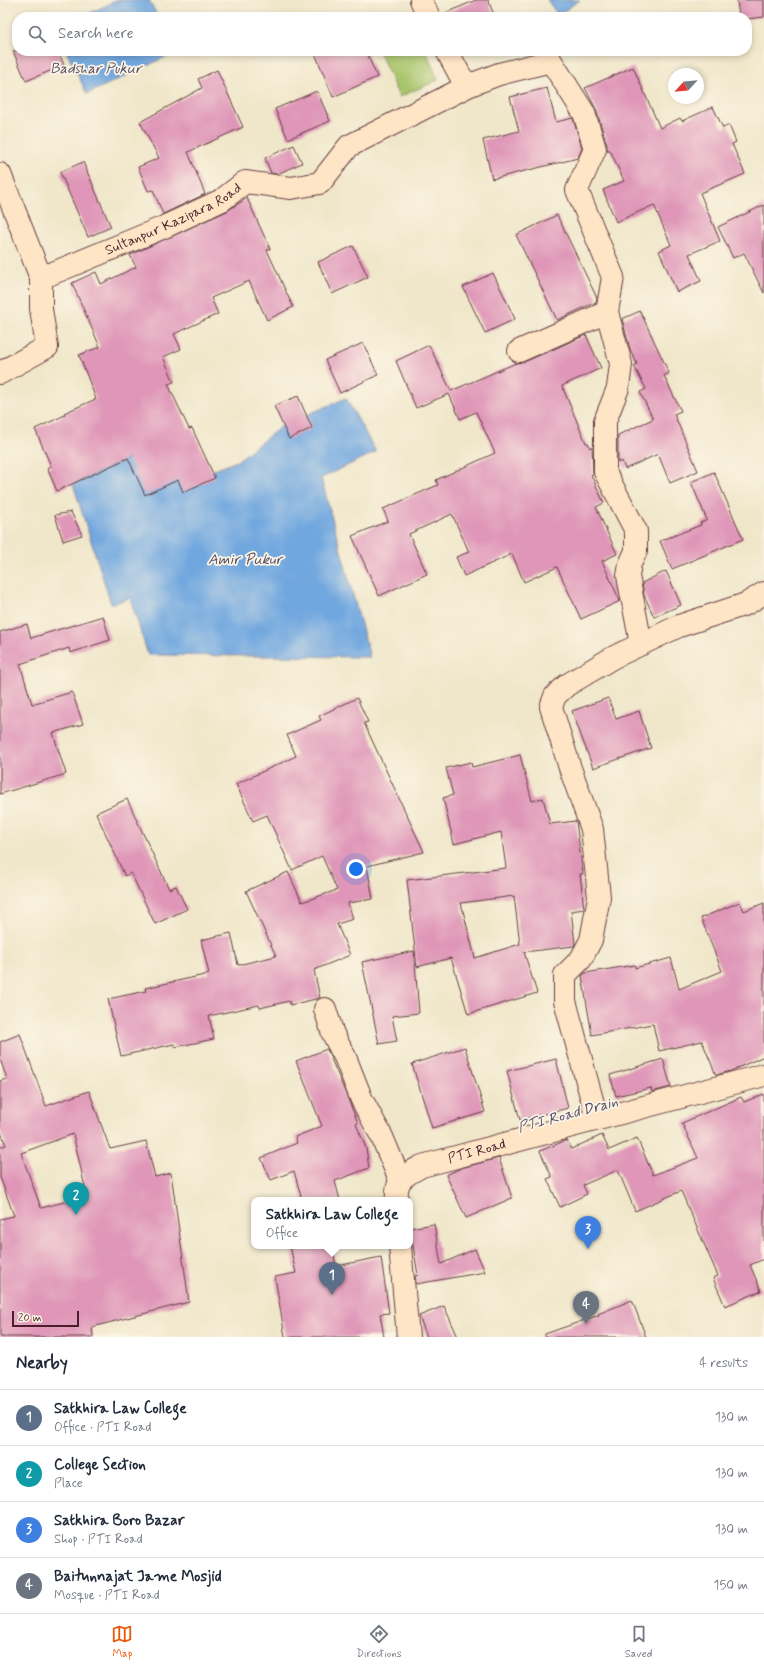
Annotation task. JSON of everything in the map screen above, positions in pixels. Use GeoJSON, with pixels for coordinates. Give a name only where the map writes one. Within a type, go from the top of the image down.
{"type":"FeatureCollection","features":[{"type":"Feature","properties":{"kind":"street"},"geometry":{"type":"LineString","coordinates":[[421,0],[427,12]]}},
{"type":"Feature","properties":{"kind":"street"},"geometry":{"type":"LineString","coordinates":[[450,56],[461,77],[470,85]]}},
{"type":"Feature","properties":{"kind":"street","name":"Sultanpur Kazipara Road"},"geometry":{"type":"LineString","coordinates":[[41,278],[222,200],[245,182],[291,188],[320,183],[349,146],[470,85],[499,74],[551,61],[584,113],[595,148],[576,190],[613,277],[607,312]]}},
{"type":"Feature","properties":{"kind":"street"},"geometry":{"type":"LineString","coordinates":[[0,174],[41,278],[41,309],[47,347],[0,373]]}},
{"type":"Feature","properties":{"kind":"street"},"geometry":{"type":"LineString","coordinates":[[519,350],[607,312],[621,364],[618,388],[605,421],[605,472],[636,531],[636,551],[630,564],[628,576],[641,644]]}},
{"type":"Feature","properties":{"kind":"street"},"geometry":{"type":"LineString","coordinates":[[596,1118],[565,1001],[565,975],[581,958],[591,940],[599,897],[592,828],[570,768],[551,707],[555,696],[567,685],[612,658],[679,626],[746,604],[764,593]]}},
{"type":"Feature","properties":{"kind":"street"},"geometry":{"type":"LineString","coordinates":[[325,1009],[333,1034],[345,1057],[362,1100],[382,1137],[398,1190]]}},
{"type":"Feature","properties":{"kind":"street","name":"PTI Road"},"geometry":{"type":"LineString","coordinates":[[398,1190],[410,1172],[434,1162],[596,1118],[764,1075]]}},
{"type":"Feature","properties":{"kind":"street"},"geometry":{"type":"LineString","coordinates":[[400,1249],[408,1337]]}},
{"type":"Feature","properties":{"kind":"green space"},"geometry":{"type":"Polygon","coordinates":[[[381,56],[428,56],[438,80],[399,97],[381,56]]]}},
{"type":"Feature","properties":{"kind":"water"},"geometry":{"type":"Polygon","coordinates":[[[117,0],[149,0],[155,12],[92,12],[117,0]]]}},
{"type":"Feature","properties":{"kind":"water"},"geometry":{"type":"Polygon","coordinates":[[[547,0],[580,0],[562,12],[556,12],[547,0]]]}},
{"type":"Feature","properties":{"kind":"water","name":"Badshar Pukur"},"geometry":{"type":"Polygon","coordinates":[[[68,56],[168,56],[87,94],[68,56]]]}},
{"type":"Feature","properties":{"kind":"water","name":"Amir Pukur"},"geometry":{"type":"Polygon","coordinates":[[[346,398],[376,452],[321,478],[370,657],[148,655],[130,598],[111,604],[73,484],[140,453],[199,476],[237,461],[283,425],[346,398]]]}},
{"type":"Feature","properties":{"kind":"building"},"geometry":{"type":"Polygon","coordinates":[[[476,0],[488,0],[493,12],[448,12],[476,0]]]}},
{"type":"Feature","properties":{"kind":"building"},"geometry":{"type":"Polygon","coordinates":[[[737,0],[764,0],[764,17],[752,18],[752,12],[738,12],[737,0]]]}},
{"type":"Feature","properties":{"kind":"building"},"geometry":{"type":"Polygon","coordinates":[[[15,56],[60,56],[64,65],[26,81],[15,56]]]}},
{"type":"Feature","properties":{"kind":"building"},"geometry":{"type":"Polygon","coordinates":[[[316,56],[368,56],[377,77],[333,97],[316,56]]]}},
{"type":"Feature","properties":{"kind":"building"},"geometry":{"type":"Polygon","coordinates":[[[633,67],[660,128],[680,118],[682,121],[713,107],[723,128],[729,125],[736,142],[732,144],[745,174],[700,193],[720,241],[689,254],[701,281],[677,292],[659,251],[671,245],[654,205],[616,222],[603,190],[624,181],[610,150],[607,150],[607,145],[596,109],[585,88],[633,67]]]}},
{"type":"Feature","properties":{"kind":"building"},"geometry":{"type":"Polygon","coordinates":[[[217,70],[243,127],[188,152],[205,194],[163,214],[153,190],[148,191],[138,167],[159,158],[140,122],[202,88],[198,79],[217,70]]]}},
{"type":"Feature","properties":{"kind":"building"},"geometry":{"type":"Polygon","coordinates":[[[547,88],[556,122],[573,118],[582,148],[578,158],[492,179],[483,140],[519,131],[510,97],[547,88]]]}},
{"type":"Feature","properties":{"kind":"building"},"geometry":{"type":"Polygon","coordinates":[[[317,91],[330,121],[288,139],[275,109],[317,91]]]}},
{"type":"Feature","properties":{"kind":"building"},"geometry":{"type":"Polygon","coordinates":[[[294,145],[302,163],[277,174],[271,173],[265,158],[294,145]]]}},
{"type":"Feature","properties":{"kind":"building"},"geometry":{"type":"Polygon","coordinates":[[[83,162],[111,227],[88,237],[60,172],[83,162]]]}},
{"type":"Feature","properties":{"kind":"building"},"geometry":{"type":"Polygon","coordinates":[[[247,198],[270,249],[267,250],[293,307],[267,320],[249,281],[211,298],[218,314],[174,334],[181,349],[163,357],[174,382],[168,384],[189,429],[192,428],[215,478],[183,492],[178,480],[145,495],[128,458],[57,491],[47,468],[51,466],[35,429],[65,415],[64,413],[96,399],[79,355],[100,347],[72,283],[96,272],[101,284],[136,267],[130,255],[227,211],[247,198]]]}},
{"type":"Feature","properties":{"kind":"building"},"geometry":{"type":"Polygon","coordinates":[[[764,205],[764,293],[744,253],[733,258],[718,227],[764,205]]]}},
{"type":"Feature","properties":{"kind":"building"},"geometry":{"type":"Polygon","coordinates":[[[557,215],[597,298],[596,302],[557,320],[516,235],[557,215]]]}},
{"type":"Feature","properties":{"kind":"building"},"geometry":{"type":"Polygon","coordinates":[[[353,246],[368,277],[332,294],[318,262],[353,246]]]}},
{"type":"Feature","properties":{"kind":"building"},"geometry":{"type":"Polygon","coordinates":[[[493,273],[515,319],[485,333],[463,287],[493,273]]]}},
{"type":"Feature","properties":{"kind":"building"},"geometry":{"type":"Polygon","coordinates":[[[640,311],[669,373],[664,376],[681,411],[674,414],[698,471],[670,483],[658,454],[625,469],[622,461],[618,463],[618,435],[653,419],[640,392],[646,389],[634,366],[637,364],[630,349],[622,319],[640,311]]]}},
{"type":"Feature","properties":{"kind":"building"},"geometry":{"type":"Polygon","coordinates":[[[586,335],[601,368],[562,386],[586,443],[588,443],[590,448],[592,446],[593,474],[591,475],[604,503],[596,507],[617,554],[602,561],[620,601],[581,619],[557,567],[524,582],[512,554],[464,576],[456,557],[469,552],[452,514],[409,534],[427,574],[379,596],[352,536],[388,521],[383,509],[438,485],[436,480],[495,453],[476,412],[460,419],[449,394],[416,408],[396,361],[429,345],[451,391],[586,335]]]}},
{"type":"Feature","properties":{"kind":"building"},"geometry":{"type":"Polygon","coordinates":[[[363,343],[378,375],[340,393],[325,360],[363,343]]]}},
{"type":"Feature","properties":{"kind":"building"},"geometry":{"type":"Polygon","coordinates":[[[298,396],[312,428],[289,439],[274,406],[298,396]]]}},
{"type":"Feature","properties":{"kind":"building"},"geometry":{"type":"Polygon","coordinates":[[[714,472],[743,539],[672,569],[660,541],[701,525],[700,523],[707,520],[691,482],[714,472]]]}},
{"type":"Feature","properties":{"kind":"building"},"geometry":{"type":"Polygon","coordinates":[[[71,512],[82,535],[63,541],[55,515],[71,512]]]}},
{"type":"Feature","properties":{"kind":"building"},"geometry":{"type":"Polygon","coordinates":[[[666,571],[681,605],[654,617],[644,595],[642,583],[666,571]]]}},
{"type":"Feature","properties":{"kind":"building"},"geometry":{"type":"Polygon","coordinates":[[[103,616],[110,640],[70,653],[69,648],[20,664],[32,704],[72,692],[83,724],[53,733],[66,774],[0,794],[0,632],[27,624],[31,638],[103,616]]]}},
{"type":"Feature","properties":{"kind":"building"},"geometry":{"type":"Polygon","coordinates":[[[357,698],[368,722],[364,723],[424,852],[367,866],[373,899],[348,903],[353,919],[337,924],[350,955],[314,970],[320,998],[290,1005],[289,1001],[260,1008],[259,1005],[209,1016],[214,1039],[175,1047],[174,1044],[121,1056],[108,999],[146,991],[145,988],[209,974],[201,940],[231,933],[238,965],[276,956],[246,891],[288,872],[302,902],[337,890],[322,856],[292,870],[267,815],[253,821],[236,784],[296,756],[287,735],[321,720],[319,716],[357,698]]]}},
{"type":"Feature","properties":{"kind":"building"},"geometry":{"type":"Polygon","coordinates":[[[608,698],[616,719],[639,711],[651,748],[593,768],[572,711],[608,698]]]}},
{"type":"Feature","properties":{"kind":"building"},"geometry":{"type":"Polygon","coordinates":[[[520,755],[532,801],[543,798],[550,824],[576,821],[583,874],[580,874],[584,909],[571,911],[575,943],[574,946],[524,952],[537,993],[468,1014],[451,958],[417,967],[407,880],[506,868],[501,832],[454,844],[443,798],[453,795],[446,768],[471,762],[472,767],[520,755]],[[514,896],[461,903],[475,958],[520,944],[514,896]]]}},
{"type":"Feature","properties":{"kind":"building"},"geometry":{"type":"Polygon","coordinates":[[[127,799],[169,889],[176,886],[187,909],[155,924],[131,873],[125,876],[96,813],[127,799]]]}},
{"type":"Feature","properties":{"kind":"building"},"geometry":{"type":"Polygon","coordinates":[[[740,902],[744,911],[764,903],[764,1056],[731,1071],[716,1075],[702,1041],[659,1051],[653,1024],[592,1035],[582,976],[585,973],[635,965],[635,968],[671,958],[679,989],[722,971],[701,918],[740,902]]]}},
{"type":"Feature","properties":{"kind":"building"},"geometry":{"type":"Polygon","coordinates":[[[414,951],[419,1013],[392,1016],[397,1041],[379,1044],[362,962],[414,951]]]}},
{"type":"Feature","properties":{"kind":"building"},"geometry":{"type":"Polygon","coordinates":[[[20,1034],[46,1106],[89,1091],[110,1149],[146,1141],[155,1177],[171,1173],[189,1302],[92,1327],[93,1337],[0,1337],[0,1219],[14,1216],[0,1177],[0,1147],[6,1145],[0,1130],[0,1081],[7,1079],[0,1059],[0,1042],[20,1034]],[[73,1134],[21,1153],[41,1208],[87,1196],[73,1134]]]}},
{"type":"Feature","properties":{"kind":"building"},"geometry":{"type":"Polygon","coordinates":[[[465,1047],[485,1112],[432,1128],[412,1064],[465,1047]]]}},
{"type":"Feature","properties":{"kind":"building"},"geometry":{"type":"Polygon","coordinates":[[[327,1049],[358,1123],[356,1124],[366,1148],[369,1168],[335,1181],[339,1197],[301,1197],[294,1171],[271,1180],[261,1158],[297,1143],[295,1137],[322,1126],[296,1061],[327,1049]]]}},
{"type":"Feature","properties":{"kind":"building"},"geometry":{"type":"Polygon","coordinates":[[[556,1059],[568,1108],[520,1120],[507,1071],[556,1059]]]}},
{"type":"Feature","properties":{"kind":"building"},"geometry":{"type":"Polygon","coordinates":[[[663,1059],[671,1087],[652,1092],[651,1088],[616,1096],[610,1075],[663,1059]]]}},
{"type":"Feature","properties":{"kind":"building"},"geometry":{"type":"Polygon","coordinates":[[[764,1094],[764,1259],[750,1265],[761,1291],[725,1306],[713,1278],[718,1276],[681,1191],[635,1211],[618,1170],[583,1185],[587,1194],[560,1207],[547,1179],[552,1177],[540,1151],[567,1140],[571,1149],[602,1135],[609,1150],[637,1138],[653,1175],[698,1158],[682,1123],[741,1097],[744,1102],[764,1094]]]}},
{"type":"Feature","properties":{"kind":"building"},"geometry":{"type":"Polygon","coordinates":[[[499,1158],[512,1198],[466,1218],[446,1175],[461,1168],[499,1158]]]}},
{"type":"Feature","properties":{"kind":"building"},"geometry":{"type":"Polygon","coordinates":[[[434,1224],[441,1264],[475,1249],[485,1272],[416,1284],[415,1276],[418,1275],[413,1246],[413,1228],[434,1224]]]}},
{"type":"Feature","properties":{"kind":"building"},"geometry":{"type":"Polygon","coordinates":[[[291,1249],[333,1249],[336,1266],[381,1257],[389,1313],[380,1314],[384,1337],[285,1337],[275,1277],[296,1273],[291,1249]]]}},
{"type":"Feature","properties":{"kind":"building"},"geometry":{"type":"Polygon","coordinates":[[[632,1300],[646,1337],[545,1337],[545,1334],[599,1315],[598,1314],[632,1300]]]}},
{"type":"Feature","properties":{"kind":"building"},"geometry":{"type":"Polygon","coordinates":[[[444,1306],[458,1337],[427,1337],[419,1316],[444,1306]]]}},
{"type":"Feature","properties":{"kind":"place","name":"College Section"},"geometry":{"type":"Point","coordinates":[76,1215]}},
{"type":"Feature","properties":{"kind":"place","name":"Satkhira Boro Bazar"},"geometry":{"type":"Point","coordinates":[588,1249]}},
{"type":"Feature","properties":{"kind":"place","name":"Satkhira Law College"},"geometry":{"type":"Point","coordinates":[332,1295]}},
{"type":"Feature","properties":{"kind":"place","name":"Baitunnajat Jame Mosjid"},"geometry":{"type":"Point","coordinates":[586,1324]}},
{"type":"Feature","properties":{"kind":"water label","name":"PTI Road Drain"},"geometry":{"type":"Point","coordinates":[568,1115]}}]}
